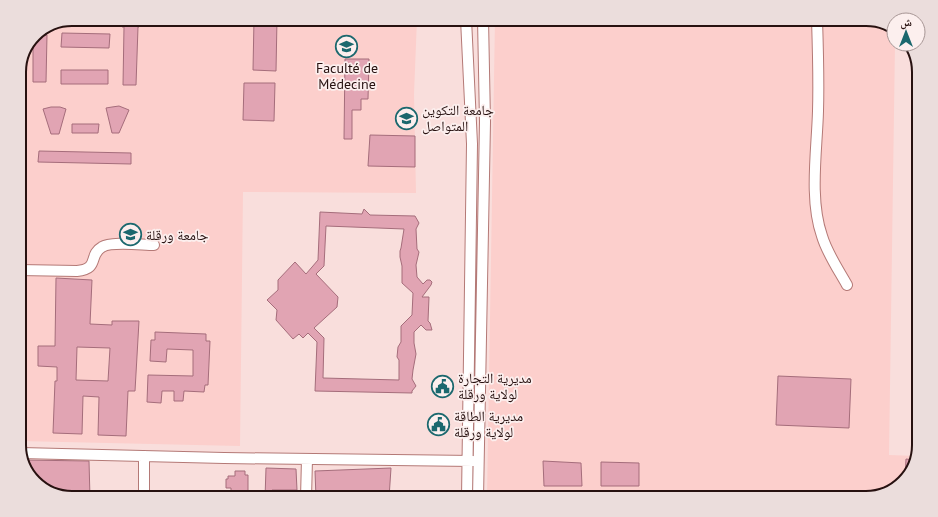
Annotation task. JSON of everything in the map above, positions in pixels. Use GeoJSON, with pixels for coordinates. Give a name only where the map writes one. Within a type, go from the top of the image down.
{"type":"FeatureCollection","features":[{"type":"Feature","properties":{"kind":"street"},"geometry":{"type":"LineString","coordinates":[[466,26],[472,144],[467,491]]}},
{"type":"Feature","properties":{"kind":"street"},"geometry":{"type":"LineString","coordinates":[[478,491],[484,180],[483,26]]}},
{"type":"Feature","properties":{"kind":"street"},"geometry":{"type":"LineString","coordinates":[[817,26],[818,110],[814,183],[817,217],[821,236],[829,254],[847,285]]}},
{"type":"Feature","properties":{"kind":"street"},"geometry":{"type":"LineString","coordinates":[[472,180],[484,180]]}},
{"type":"Feature","properties":{"kind":"street"},"geometry":{"type":"LineString","coordinates":[[26,270],[85,270],[89,268],[100,247],[108,244],[154,245]]}},
{"type":"Feature","properties":{"kind":"street"},"geometry":{"type":"LineString","coordinates":[[471,260],[483,260]]}},
{"type":"Feature","properties":{"kind":"street"},"geometry":{"type":"LineString","coordinates":[[27,453],[307,460],[479,461]]}},
{"type":"Feature","properties":{"kind":"street"},"geometry":{"type":"LineString","coordinates":[[144,456],[144,491]]}},
{"type":"Feature","properties":{"kind":"street"},"geometry":{"type":"LineString","coordinates":[[306,491],[307,460]]}},
{"type":"Feature","properties":{"kind":"shaded area","name":"جامعة ورقلة"},"geometry":{"type":"Polygon","coordinates":[[[72,26],[417,26],[414,94],[416,193],[243,192],[240,446],[26,441],[26,69],[30,55],[34,47],[47,34],[63,27],[72,26]]]}},
{"type":"Feature","properties":{"kind":"shaded area"},"geometry":{"type":"Polygon","coordinates":[[[495,26],[866,26],[880,28],[886,31],[886,52],[895,52],[889,455],[911,456],[904,470],[891,483],[880,489],[866,491],[487,491],[495,26]]]}},
{"type":"Feature","properties":{"kind":"building"},"geometry":{"type":"Polygon","coordinates":[[[139,26],[136,85],[123,85],[124,27],[122,27],[139,26]]]}},
{"type":"Feature","properties":{"kind":"building"},"geometry":{"type":"Polygon","coordinates":[[[254,26],[277,26],[276,71],[253,70],[254,26]]]}},
{"type":"Feature","properties":{"kind":"building"},"geometry":{"type":"Polygon","coordinates":[[[62,33],[110,34],[109,48],[61,47],[62,33]]]}},
{"type":"Feature","properties":{"kind":"building"},"geometry":{"type":"Polygon","coordinates":[[[47,35],[46,82],[33,82],[33,49],[40,40],[47,35]]]}},
{"type":"Feature","properties":{"kind":"building"},"geometry":{"type":"Polygon","coordinates":[[[345,59],[369,59],[368,99],[361,99],[361,110],[352,110],[352,139],[344,139],[345,59]]]}},
{"type":"Feature","properties":{"kind":"building"},"geometry":{"type":"Polygon","coordinates":[[[61,70],[108,70],[108,84],[61,84],[61,70]]]}},
{"type":"Feature","properties":{"kind":"building"},"geometry":{"type":"Polygon","coordinates":[[[244,83],[275,83],[274,121],[243,120],[244,83]]]}},
{"type":"Feature","properties":{"kind":"building"},"geometry":{"type":"Polygon","coordinates":[[[119,106],[129,110],[119,133],[112,133],[106,108],[119,106]]]}},
{"type":"Feature","properties":{"kind":"building"},"geometry":{"type":"Polygon","coordinates":[[[51,107],[66,109],[59,134],[51,134],[43,109],[51,107]]]}},
{"type":"Feature","properties":{"kind":"building"},"geometry":{"type":"Polygon","coordinates":[[[72,124],[99,124],[98,133],[72,133],[72,124]]]}},
{"type":"Feature","properties":{"kind":"building"},"geometry":{"type":"Polygon","coordinates":[[[370,135],[415,136],[415,167],[368,166],[370,135]]]}},
{"type":"Feature","properties":{"kind":"building"},"geometry":{"type":"Polygon","coordinates":[[[39,151],[131,153],[131,164],[38,162],[39,151]]]}},
{"type":"Feature","properties":{"kind":"building"},"geometry":{"type":"Polygon","coordinates":[[[364,209],[370,215],[415,216],[419,223],[416,229],[417,249],[419,252],[416,265],[417,277],[423,284],[427,280],[432,282],[422,297],[429,297],[428,321],[432,330],[426,330],[421,325],[414,332],[416,354],[412,379],[416,386],[412,393],[315,391],[317,342],[308,333],[303,338],[299,334],[293,339],[276,320],[277,310],[267,300],[278,290],[278,280],[295,262],[306,274],[318,260],[320,212],[362,214],[364,209]],[[326,226],[324,266],[316,274],[338,297],[337,307],[314,328],[324,338],[323,378],[399,380],[399,360],[397,357],[398,347],[401,342],[401,326],[412,315],[413,293],[402,283],[400,251],[404,229],[326,226]]]}},
{"type":"Feature","properties":{"kind":"building"},"geometry":{"type":"Polygon","coordinates":[[[56,278],[92,280],[90,324],[112,325],[112,321],[139,321],[135,391],[128,391],[126,436],[98,435],[99,397],[83,396],[82,434],[53,433],[57,367],[38,366],[38,346],[55,346],[56,278]],[[77,347],[76,380],[108,381],[110,348],[77,347]]]}},
{"type":"Feature","properties":{"kind":"building"},"geometry":{"type":"Polygon","coordinates":[[[155,332],[206,334],[206,341],[210,341],[208,385],[205,385],[204,392],[184,391],[183,401],[174,401],[174,391],[162,391],[161,403],[147,402],[148,375],[193,376],[193,350],[167,349],[166,362],[150,361],[151,340],[155,340],[155,332]]]}},
{"type":"Feature","properties":{"kind":"building"},"geometry":{"type":"Polygon","coordinates":[[[778,376],[851,379],[849,428],[776,425],[778,376]]]}},
{"type":"Feature","properties":{"kind":"building"},"geometry":{"type":"Polygon","coordinates":[[[906,459],[910,459],[907,465],[906,467],[906,459]]]}},
{"type":"Feature","properties":{"kind":"building"},"geometry":{"type":"Polygon","coordinates":[[[29,460],[89,461],[90,491],[66,491],[52,486],[42,479],[34,470],[29,460]]]}},
{"type":"Feature","properties":{"kind":"building"},"geometry":{"type":"Polygon","coordinates":[[[543,461],[581,463],[582,486],[544,486],[543,461]]]}},
{"type":"Feature","properties":{"kind":"building"},"geometry":{"type":"Polygon","coordinates":[[[601,462],[639,463],[639,486],[601,486],[601,462]]]}},
{"type":"Feature","properties":{"kind":"building"},"geometry":{"type":"Polygon","coordinates":[[[266,468],[296,469],[297,490],[265,491],[266,468]]]}},
{"type":"Feature","properties":{"kind":"building"},"geometry":{"type":"Polygon","coordinates":[[[391,468],[389,491],[316,491],[315,471],[391,468]]]}},
{"type":"Feature","properties":{"kind":"building"},"geometry":{"type":"Polygon","coordinates":[[[235,471],[245,471],[245,475],[248,475],[248,491],[231,491],[231,488],[226,488],[226,479],[228,479],[228,476],[235,476],[235,471]]]}},
{"type":"Feature","properties":{"kind":"place","name":"Faculté de Médecine"},"geometry":{"type":"Point","coordinates":[347,46]}},
{"type":"Feature","properties":{"kind":"place","name":"جامعة التكوين المتواصل"},"geometry":{"type":"Point","coordinates":[406,118]}},
{"type":"Feature","properties":{"kind":"place","name":"جامعة ورقلة"},"geometry":{"type":"Point","coordinates":[131,235]}},
{"type":"Feature","properties":{"kind":"place","name":"مديرية التجارة لولاية ورقلة"},"geometry":{"type":"Point","coordinates":[442,386]}},
{"type":"Feature","properties":{"kind":"place","name":"مديرية الطاقة لولاية ورقلة"},"geometry":{"type":"Point","coordinates":[439,424]}}]}
